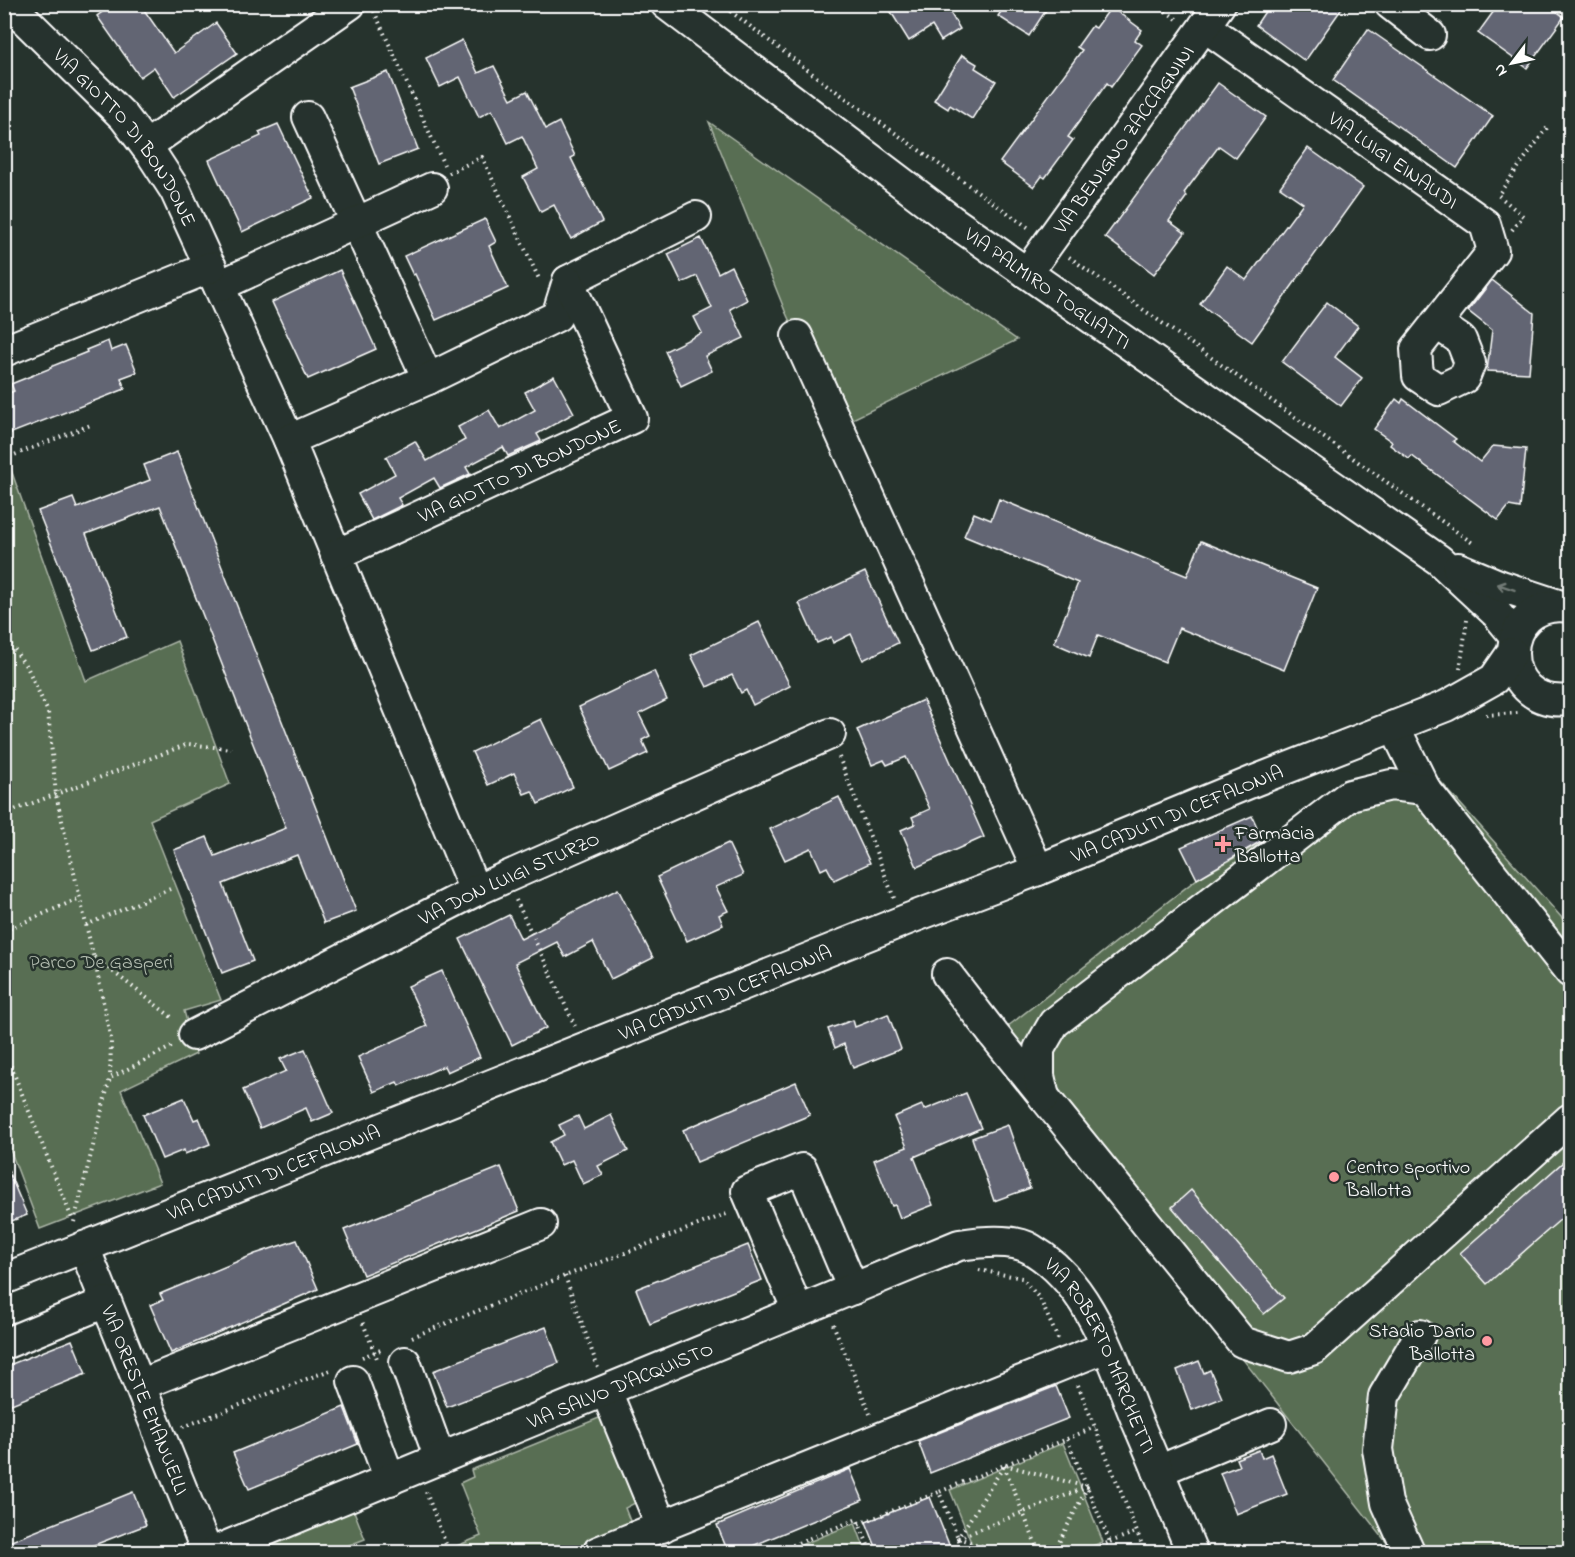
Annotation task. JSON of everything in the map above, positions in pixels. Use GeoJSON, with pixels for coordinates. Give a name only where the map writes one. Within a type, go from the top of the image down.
{"type":"FeatureCollection","features":[{"type":"Feature","properties":{"kind":"street","name":"VIA GIOTTO DI BONDONE"},"geometry":{"type":"LineString","coordinates":[[9,4],[124,117],[175,190],[289,440],[475,891]]}},
{"type":"Feature","properties":{"kind":"street"},"geometry":{"type":"LineString","coordinates":[[146,146],[350,4]]}},
{"type":"Feature","properties":{"kind":"street","name":"VIA PALMIRO TOGLIATTI"},"geometry":{"type":"LineString","coordinates":[[666,4],[951,220],[1438,560],[1496,613],[1514,645]]}},
{"type":"Feature","properties":{"kind":"street"},"geometry":{"type":"LineString","coordinates":[[1390,4],[1430,35]]}},
{"type":"Feature","properties":{"kind":"street","name":"VIA BENIGNO ZACCAGNINI"},"geometry":{"type":"LineString","coordinates":[[1027,273],[1212,15]]}},
{"type":"Feature","properties":{"kind":"street","name":"VIA LUIGI EINAUDI"},"geometry":{"type":"LineString","coordinates":[[1212,15],[1485,224],[1493,251]]}},
{"type":"Feature","properties":{"kind":"street"},"geometry":{"type":"LineString","coordinates":[[308,117],[428,379]]}},
{"type":"Feature","properties":{"kind":"street"},"geometry":{"type":"LineString","coordinates":[[4,351],[357,224],[432,188]]}},
{"type":"Feature","properties":{"kind":"street"},"geometry":{"type":"LineString","coordinates":[[289,440],[428,379],[556,316],[568,281],[696,217]]}},
{"type":"Feature","properties":{"kind":"street"},"geometry":{"type":"LineString","coordinates":[[1436,323],[1493,251]]}},
{"type":"Feature","properties":{"kind":"street","name":"VIA GIOTTO DI BONDONE"},"geometry":{"type":"LineString","coordinates":[[336,555],[632,418],[568,281]]}},
{"type":"Feature","properties":{"kind":"street"},"geometry":{"type":"LineString","coordinates":[[797,336],[1038,870]]}},
{"type":"Feature","properties":{"kind":"street","name":"VIA PALMIRO TOGLIATTI"},"geometry":{"type":"LineString","coordinates":[[1438,560],[1501,586],[1566,606]]}},
{"type":"Feature","properties":{"kind":"street","name":"VIA PALMIRO TOGLIATTI"},"geometry":{"type":"LineString","coordinates":[[1560,700],[1527,688],[1519,678],[1514,666],[1514,645],[1522,623],[1533,614],[1547,608],[1566,606]]}},
{"type":"Feature","properties":{"kind":"street","name":"VIA CADUTI DI CEFALONIA"},"geometry":{"type":"LineString","coordinates":[[4,1279],[79,1234],[1038,870],[1254,780],[1446,706],[1494,678],[1514,645]]}},
{"type":"Feature","properties":{"kind":"street","name":"VIA CADUTI DI CEFALONIA"},"geometry":{"type":"LineString","coordinates":[[1446,706],[1504,696],[1560,700]]}},
{"type":"Feature","properties":{"kind":"street"},"geometry":{"type":"LineString","coordinates":[[1394,726],[1425,789],[1570,972]]}},
{"type":"Feature","properties":{"kind":"street","name":"VIA DON LUIGI STURZO"},"geometry":{"type":"LineString","coordinates":[[194,1035],[475,891],[830,734]]}},
{"type":"Feature","properties":{"kind":"street"},"geometry":{"type":"LineString","coordinates":[[1044,1097],[1039,1076],[1039,1049],[1054,1023],[1350,795],[1390,784],[1425,789]]}},
{"type":"Feature","properties":{"kind":"street"},"geometry":{"type":"LineString","coordinates":[[947,974],[1242,1342],[1289,1357],[1314,1349],[1570,1119]]}},
{"type":"Feature","properties":{"kind":"street"},"geometry":{"type":"LineString","coordinates":[[811,1306],[747,1191],[802,1169],[853,1289]]}},
{"type":"Feature","properties":{"kind":"street"},"geometry":{"type":"LineString","coordinates":[[140,1385],[541,1224]]}},
{"type":"Feature","properties":{"kind":"street","name":"VIA ORESTE EMANUELLI"},"geometry":{"type":"LineString","coordinates":[[79,1234],[207,1552]]}},
{"type":"Feature","properties":{"kind":"street","name":"VIA SALVO D'ACQUISTO"},"geometry":{"type":"LineString","coordinates":[[213,1552],[959,1245],[992,1241],[1029,1247]]}},
{"type":"Feature","properties":{"kind":"street","name":"VIA ROBERTO MARCHETTI"},"geometry":{"type":"LineString","coordinates":[[1029,1247],[1062,1272],[1085,1302],[1192,1552]]}},
{"type":"Feature","properties":{"kind":"street"},"geometry":{"type":"LineString","coordinates":[[4,1344],[106,1302]]}},
{"type":"Feature","properties":{"kind":"street"},"geometry":{"type":"LineString","coordinates":[[1409,1552],[1388,1503],[1378,1449],[1384,1396],[1420,1335]]}},
{"type":"Feature","properties":{"kind":"street"},"geometry":{"type":"LineString","coordinates":[[598,1552],[1106,1347]]}},
{"type":"Feature","properties":{"kind":"street"},"geometry":{"type":"LineString","coordinates":[[399,1350],[440,1459]]}},
{"type":"Feature","properties":{"kind":"street"},"geometry":{"type":"LineString","coordinates":[[350,1369],[390,1480]]}},
{"type":"Feature","properties":{"kind":"street"},"geometry":{"type":"LineString","coordinates":[[606,1391],[662,1527]]}},
{"type":"Feature","properties":{"kind":"street","name":"VIA ROBERTO MARCHETTI"},"geometry":{"type":"LineString","coordinates":[[1158,1471],[1271,1424]]}},
{"type":"Feature","properties":{"kind":"path"},"geometry":{"type":"LineString","coordinates":[[372,4],[448,173],[482,158],[556,316]]}},
{"type":"Feature","properties":{"kind":"path"},"geometry":{"type":"LineString","coordinates":[[721,4],[826,84],[1482,550]]}},
{"type":"Feature","properties":{"kind":"path"},"geometry":{"type":"LineString","coordinates":[[1493,251],[1523,216],[1498,195],[1547,128]]}},
{"type":"Feature","properties":{"kind":"path"},"geometry":{"type":"LineString","coordinates":[[4,459],[93,424]]}},
{"type":"Feature","properties":{"kind":"path"},"geometry":{"type":"LineString","coordinates":[[4,635],[28,669],[48,712],[56,795],[87,925],[111,1041],[110,1078],[79,1234]]}},
{"type":"Feature","properties":{"kind":"path"},"geometry":{"type":"LineString","coordinates":[[830,734],[895,901]]}},
{"type":"Feature","properties":{"kind":"path"},"geometry":{"type":"LineString","coordinates":[[4,814],[188,744],[231,748]]}},
{"type":"Feature","properties":{"kind":"path"},"geometry":{"type":"LineString","coordinates":[[505,878],[579,1033]]}},
{"type":"Feature","properties":{"kind":"path"},"geometry":{"type":"LineString","coordinates":[[87,925],[170,889]]}},
{"type":"Feature","properties":{"kind":"path"},"geometry":{"type":"LineString","coordinates":[[4,931],[80,898]]}},
{"type":"Feature","properties":{"kind":"path"},"geometry":{"type":"LineString","coordinates":[[94,957],[194,1035],[110,1078]]}},
{"type":"Feature","properties":{"kind":"path"},"geometry":{"type":"LineString","coordinates":[[4,1049],[79,1234]]}},
{"type":"Feature","properties":{"kind":"path"},"geometry":{"type":"LineString","coordinates":[[160,1436],[399,1350],[565,1276],[753,1204]]}},
{"type":"Feature","properties":{"kind":"path"},"geometry":{"type":"LineString","coordinates":[[976,1270],[1022,1278],[1040,1299],[1069,1362],[1144,1552]]}},
{"type":"Feature","properties":{"kind":"path"},"geometry":{"type":"LineString","coordinates":[[565,1276],[606,1391]]}},
{"type":"Feature","properties":{"kind":"path"},"geometry":{"type":"LineString","coordinates":[[811,1306],[875,1428],[870,1443]]}},
{"type":"Feature","properties":{"kind":"path"},"geometry":{"type":"LineString","coordinates":[[859,1524],[1095,1427]]}},
{"type":"Feature","properties":{"kind":"path"},"geometry":{"type":"LineString","coordinates":[[1067,1439],[1110,1542]]}},
{"type":"Feature","properties":{"kind":"path"},"geometry":{"type":"LineString","coordinates":[[1004,1465],[1087,1487]]}},
{"type":"Feature","properties":{"kind":"path"},"geometry":{"type":"LineString","coordinates":[[1004,1465],[1039,1552]]}},
{"type":"Feature","properties":{"kind":"path"},"geometry":{"type":"LineString","coordinates":[[958,1539],[1004,1465]]}},
{"type":"Feature","properties":{"kind":"path"},"geometry":{"type":"LineString","coordinates":[[958,1539],[1087,1487]]}},
{"type":"Feature","properties":{"kind":"path"},"geometry":{"type":"LineString","coordinates":[[1054,1552],[1087,1487]]}},
{"type":"Feature","properties":{"kind":"path"},"geometry":{"type":"LineString","coordinates":[[939,1492],[964,1552]]}},
{"type":"Feature","properties":{"kind":"path"},"geometry":{"type":"LineString","coordinates":[[776,1552],[857,1519],[871,1552]]}},
{"type":"Feature","properties":{"kind":"path"},"geometry":{"type":"LineString","coordinates":[[436,1520],[449,1552]]}},
{"type":"Feature","properties":{"kind":"path"},"geometry":{"type":"LineString","coordinates":[[1085,1552],[1136,1532]]}},
{"type":"Feature","properties":{"kind":"path"},"geometry":{"type":"LineString","coordinates":[[958,1539],[999,1552]]}},
{"type":"Feature","properties":{"kind":"path"},"geometry":{"type":"LineString","coordinates":[[794,1545],[797,1552]]}},
{"type":"Feature","properties":{"kind":"green space"},"geometry":{"type":"Polygon","coordinates":[[[709,122],[1017,340],[838,426],[785,311],[709,122]]]}},
{"type":"Feature","properties":{"kind":"green space","name":"Parco De Gasperi"},"geometry":{"type":"Polygon","coordinates":[[[4,450],[86,681],[177,641],[230,784],[150,820],[221,1000],[184,1011],[196,1054],[121,1090],[160,1183],[40,1229],[5,1136],[4,450]]]}},
{"type":"Feature","properties":{"kind":"green space","name":"Centro sportivo Ballotta"},"geometry":{"type":"Polygon","coordinates":[[[1432,772],[1570,927],[1570,1552],[1394,1552],[1194,1297],[985,1044],[1197,879],[1264,841],[1432,772]]]}},
{"type":"Feature","properties":{"kind":"green space"},"geometry":{"type":"Polygon","coordinates":[[[604,1416],[639,1501],[625,1508],[632,1526],[567,1552],[460,1552],[457,1546],[481,1536],[460,1483],[473,1477],[471,1470],[604,1416]]]}},
{"type":"Feature","properties":{"kind":"green space"},"geometry":{"type":"Polygon","coordinates":[[[1063,1443],[1103,1542],[1077,1552],[975,1552],[950,1490],[1063,1443]]]}},
{"type":"Feature","properties":{"kind":"green space"},"geometry":{"type":"Polygon","coordinates":[[[354,1511],[365,1539],[331,1552],[250,1552],[354,1511]]]}},
{"type":"Feature","properties":{"kind":"green space"},"geometry":{"type":"Polygon","coordinates":[[[855,1523],[866,1552],[784,1552],[855,1523]]]}},
{"type":"Feature","properties":{"kind":"building"},"geometry":{"type":"Polygon","coordinates":[[[113,4],[140,4],[174,53],[216,23],[237,53],[174,97],[154,67],[140,77],[97,16],[113,4]]]}},
{"type":"Feature","properties":{"kind":"building"},"geometry":{"type":"Polygon","coordinates":[[[886,4],[945,4],[960,29],[941,41],[932,26],[909,41],[886,4]]]}},
{"type":"Feature","properties":{"kind":"building"},"geometry":{"type":"Polygon","coordinates":[[[1006,4],[1050,4],[1029,36],[998,16],[1006,4]]]}},
{"type":"Feature","properties":{"kind":"building"},"geometry":{"type":"Polygon","coordinates":[[[1270,4],[1345,4],[1305,61],[1256,25],[1270,4]]]}},
{"type":"Feature","properties":{"kind":"building"},"geometry":{"type":"Polygon","coordinates":[[[1499,4],[1547,4],[1564,17],[1527,68],[1478,33],[1499,4]]]}},
{"type":"Feature","properties":{"kind":"building"},"geometry":{"type":"Polygon","coordinates":[[[1111,7],[1142,30],[1135,40],[1142,45],[1111,87],[1107,83],[1068,137],[1073,140],[1045,178],[1042,176],[1034,187],[1000,162],[1082,50],[1077,47],[1092,26],[1096,28],[1111,7]]]}},
{"type":"Feature","properties":{"kind":"building"},"geometry":{"type":"Polygon","coordinates":[[[1368,29],[1493,116],[1457,168],[1333,80],[1368,29]]]}},
{"type":"Feature","properties":{"kind":"building"},"geometry":{"type":"Polygon","coordinates":[[[462,40],[478,73],[494,66],[511,99],[527,91],[546,129],[559,122],[575,156],[571,158],[602,222],[571,239],[554,205],[541,212],[523,177],[538,169],[522,136],[508,143],[492,110],[479,117],[460,77],[440,87],[426,58],[462,40]]]}},
{"type":"Feature","properties":{"kind":"building"},"geometry":{"type":"Polygon","coordinates":[[[962,55],[977,64],[975,68],[996,81],[972,119],[950,105],[948,109],[934,100],[962,55]]]}},
{"type":"Feature","properties":{"kind":"building"},"geometry":{"type":"Polygon","coordinates":[[[388,72],[418,149],[379,164],[349,87],[388,72]]]}},
{"type":"Feature","properties":{"kind":"building"},"geometry":{"type":"Polygon","coordinates":[[[1218,83],[1266,117],[1236,158],[1219,146],[1184,193],[1187,196],[1169,221],[1185,233],[1154,274],[1105,237],[1218,83]]]}},
{"type":"Feature","properties":{"kind":"building"},"geometry":{"type":"Polygon","coordinates":[[[278,124],[313,198],[242,232],[209,160],[261,136],[259,132],[278,124]]]}},
{"type":"Feature","properties":{"kind":"building"},"geometry":{"type":"Polygon","coordinates":[[[1308,148],[1363,187],[1252,342],[1200,304],[1227,266],[1246,280],[1303,203],[1280,187],[1308,148]]]}},
{"type":"Feature","properties":{"kind":"building"},"geometry":{"type":"Polygon","coordinates":[[[485,219],[496,242],[489,246],[508,288],[436,320],[404,256],[485,219]]]}},
{"type":"Feature","properties":{"kind":"building"},"geometry":{"type":"Polygon","coordinates":[[[701,238],[718,273],[731,266],[747,300],[730,309],[744,338],[705,356],[712,371],[681,386],[665,351],[702,333],[694,317],[712,308],[697,276],[682,283],[668,254],[701,238]]]}},
{"type":"Feature","properties":{"kind":"building"},"geometry":{"type":"Polygon","coordinates":[[[340,270],[376,349],[308,379],[272,302],[340,270]]]}},
{"type":"Feature","properties":{"kind":"building"},"geometry":{"type":"Polygon","coordinates":[[[1492,280],[1534,313],[1529,373],[1487,371],[1492,330],[1468,311],[1492,280]]]}},
{"type":"Feature","properties":{"kind":"building"},"geometry":{"type":"Polygon","coordinates":[[[1327,302],[1358,326],[1335,357],[1362,378],[1341,406],[1282,362],[1327,302]]]}},
{"type":"Feature","properties":{"kind":"building"},"geometry":{"type":"Polygon","coordinates":[[[108,341],[111,351],[126,345],[137,372],[121,378],[125,389],[4,436],[4,395],[14,391],[11,384],[108,341]]]}},
{"type":"Feature","properties":{"kind":"building"},"geometry":{"type":"Polygon","coordinates":[[[554,376],[574,413],[537,434],[541,441],[508,456],[503,447],[466,467],[470,474],[440,488],[434,478],[398,498],[402,505],[372,520],[358,494],[395,474],[386,457],[415,441],[427,461],[465,440],[458,427],[489,410],[500,429],[535,410],[525,392],[554,376]]]}},
{"type":"Feature","properties":{"kind":"building"},"geometry":{"type":"Polygon","coordinates":[[[1396,399],[1401,403],[1403,399],[1456,439],[1453,441],[1480,462],[1493,446],[1526,449],[1520,508],[1509,506],[1498,520],[1412,456],[1409,459],[1390,445],[1392,442],[1374,429],[1396,399]]]}},
{"type":"Feature","properties":{"kind":"building"},"geometry":{"type":"Polygon","coordinates":[[[177,452],[356,911],[324,923],[297,855],[223,884],[253,961],[222,973],[174,850],[207,837],[215,856],[286,828],[160,506],[86,534],[127,637],[93,650],[38,511],[73,498],[77,508],[150,480],[144,465],[177,452]]]}},
{"type":"Feature","properties":{"kind":"building"},"geometry":{"type":"Polygon","coordinates":[[[999,499],[1187,576],[1201,541],[1317,588],[1284,670],[1179,628],[1165,662],[1098,635],[1089,658],[1054,643],[1078,583],[964,536],[974,513],[991,520],[999,499]]]}},
{"type":"Feature","properties":{"kind":"building"},"geometry":{"type":"Polygon","coordinates":[[[865,572],[898,643],[863,660],[851,634],[833,643],[831,637],[817,643],[799,603],[865,572]]]}},
{"type":"Feature","properties":{"kind":"building"},"geometry":{"type":"Polygon","coordinates":[[[759,622],[790,686],[753,705],[746,690],[741,693],[732,675],[707,687],[691,655],[759,622]]]}},
{"type":"Feature","properties":{"kind":"building"},"geometry":{"type":"Polygon","coordinates":[[[654,671],[667,700],[639,714],[650,736],[642,740],[648,753],[609,771],[579,707],[654,671]]]}},
{"type":"Feature","properties":{"kind":"building"},"geometry":{"type":"Polygon","coordinates":[[[923,700],[984,837],[917,867],[901,830],[915,824],[912,817],[930,809],[906,757],[887,765],[884,760],[872,765],[857,730],[923,700]]]}},
{"type":"Feature","properties":{"kind":"building"},"geometry":{"type":"Polygon","coordinates":[[[541,719],[573,787],[538,804],[532,791],[524,794],[514,773],[488,785],[472,752],[541,719]]]}},
{"type":"Feature","properties":{"kind":"building"},"geometry":{"type":"Polygon","coordinates":[[[839,797],[870,863],[834,880],[827,867],[821,870],[811,848],[785,860],[770,829],[839,797]]]}},
{"type":"Feature","properties":{"kind":"building","name":"Farmacia Ballotta"},"geometry":{"type":"Polygon","coordinates":[[[1252,816],[1263,840],[1197,879],[1181,847],[1252,816]]]}},
{"type":"Feature","properties":{"kind":"building"},"geometry":{"type":"Polygon","coordinates":[[[728,843],[743,875],[716,887],[728,911],[719,915],[723,925],[687,941],[657,877],[728,843]]]}},
{"type":"Feature","properties":{"kind":"building"},"geometry":{"type":"Polygon","coordinates":[[[618,889],[653,958],[611,979],[593,942],[565,957],[557,942],[515,963],[546,1028],[512,1045],[460,939],[509,915],[521,939],[618,889]]]}},
{"type":"Feature","properties":{"kind":"building"},"geometry":{"type":"Polygon","coordinates":[[[442,971],[480,1057],[447,1072],[444,1066],[399,1086],[397,1082],[374,1092],[358,1057],[427,1026],[408,986],[442,971]]]}},
{"type":"Feature","properties":{"kind":"building"},"geometry":{"type":"Polygon","coordinates":[[[888,1014],[901,1049],[853,1068],[844,1044],[835,1048],[828,1029],[853,1020],[855,1027],[888,1014]]]}},
{"type":"Feature","properties":{"kind":"building"},"geometry":{"type":"Polygon","coordinates":[[[305,1049],[333,1113],[312,1122],[306,1108],[260,1128],[243,1090],[286,1071],[280,1059],[305,1049]]]}},
{"type":"Feature","properties":{"kind":"building"},"geometry":{"type":"Polygon","coordinates":[[[796,1082],[810,1115],[697,1162],[683,1130],[796,1082]]]}},
{"type":"Feature","properties":{"kind":"building"},"geometry":{"type":"Polygon","coordinates":[[[966,1093],[981,1128],[914,1157],[933,1205],[900,1218],[895,1205],[892,1206],[874,1160],[907,1147],[894,1117],[922,1105],[924,1110],[966,1093]]]}},
{"type":"Feature","properties":{"kind":"building"},"geometry":{"type":"Polygon","coordinates":[[[184,1098],[194,1120],[199,1118],[210,1144],[185,1154],[184,1150],[162,1159],[143,1115],[184,1098]]]}},
{"type":"Feature","properties":{"kind":"building"},"geometry":{"type":"Polygon","coordinates":[[[611,1115],[628,1151],[598,1166],[603,1175],[583,1184],[572,1160],[561,1165],[550,1142],[564,1135],[559,1125],[578,1116],[584,1129],[611,1115]]]}},
{"type":"Feature","properties":{"kind":"building"},"geometry":{"type":"Polygon","coordinates":[[[1008,1125],[1030,1188],[994,1201],[972,1138],[1008,1125]]]}},
{"type":"Feature","properties":{"kind":"building"},"geometry":{"type":"Polygon","coordinates":[[[1570,1156],[1570,1211],[1487,1284],[1460,1253],[1570,1156]]]}},
{"type":"Feature","properties":{"kind":"building"},"geometry":{"type":"Polygon","coordinates":[[[4,1161],[27,1215],[4,1224],[4,1161]]]}},
{"type":"Feature","properties":{"kind":"building"},"geometry":{"type":"Polygon","coordinates":[[[501,1167],[519,1211],[363,1275],[344,1230],[501,1167]]]}},
{"type":"Feature","properties":{"kind":"building"},"geometry":{"type":"Polygon","coordinates":[[[1191,1190],[1284,1298],[1264,1314],[1172,1207],[1191,1190]]]}},
{"type":"Feature","properties":{"kind":"building"},"geometry":{"type":"Polygon","coordinates":[[[297,1240],[318,1289],[171,1353],[150,1305],[163,1300],[160,1294],[255,1254],[297,1240]]]}},
{"type":"Feature","properties":{"kind":"building"},"geometry":{"type":"Polygon","coordinates":[[[748,1245],[762,1280],[650,1324],[636,1289],[748,1245]]]}},
{"type":"Feature","properties":{"kind":"building"},"geometry":{"type":"Polygon","coordinates":[[[546,1327],[559,1363],[447,1407],[433,1371],[546,1327]]]}},
{"type":"Feature","properties":{"kind":"building"},"geometry":{"type":"Polygon","coordinates":[[[72,1340],[86,1374],[4,1407],[4,1367],[72,1340]]]}},
{"type":"Feature","properties":{"kind":"building"},"geometry":{"type":"Polygon","coordinates":[[[1199,1361],[1204,1373],[1210,1370],[1222,1398],[1192,1410],[1177,1370],[1199,1361]]]}},
{"type":"Feature","properties":{"kind":"building"},"geometry":{"type":"Polygon","coordinates":[[[1056,1386],[1069,1418],[930,1473],[918,1441],[1056,1386]]]}},
{"type":"Feature","properties":{"kind":"building"},"geometry":{"type":"Polygon","coordinates":[[[344,1407],[358,1444],[249,1489],[233,1453],[344,1407]]]}},
{"type":"Feature","properties":{"kind":"building"},"geometry":{"type":"Polygon","coordinates":[[[1259,1450],[1262,1458],[1271,1454],[1287,1494],[1236,1514],[1220,1473],[1239,1466],[1236,1459],[1259,1450]]]}},
{"type":"Feature","properties":{"kind":"building"},"geometry":{"type":"Polygon","coordinates":[[[850,1469],[863,1500],[738,1552],[728,1552],[717,1525],[850,1469]]]}},
{"type":"Feature","properties":{"kind":"building"},"geometry":{"type":"Polygon","coordinates":[[[133,1492],[146,1525],[76,1552],[4,1552],[4,1544],[133,1492]]]}},
{"type":"Feature","properties":{"kind":"building"},"geometry":{"type":"Polygon","coordinates":[[[930,1497],[952,1552],[878,1552],[866,1522],[930,1497]]]}},
{"type":"Feature","properties":{"kind":"place","name":"Farmacia Ballotta"},"geometry":{"type":"Point","coordinates":[1223,844]}},
{"type":"Feature","properties":{"kind":"place","name":"Centro sportivo Ballotta"},"geometry":{"type":"Point","coordinates":[1334,1177]}},
{"type":"Feature","properties":{"kind":"place","name":"Stadio Dario Ballotta"},"geometry":{"type":"Point","coordinates":[1487,1341]}}]}
